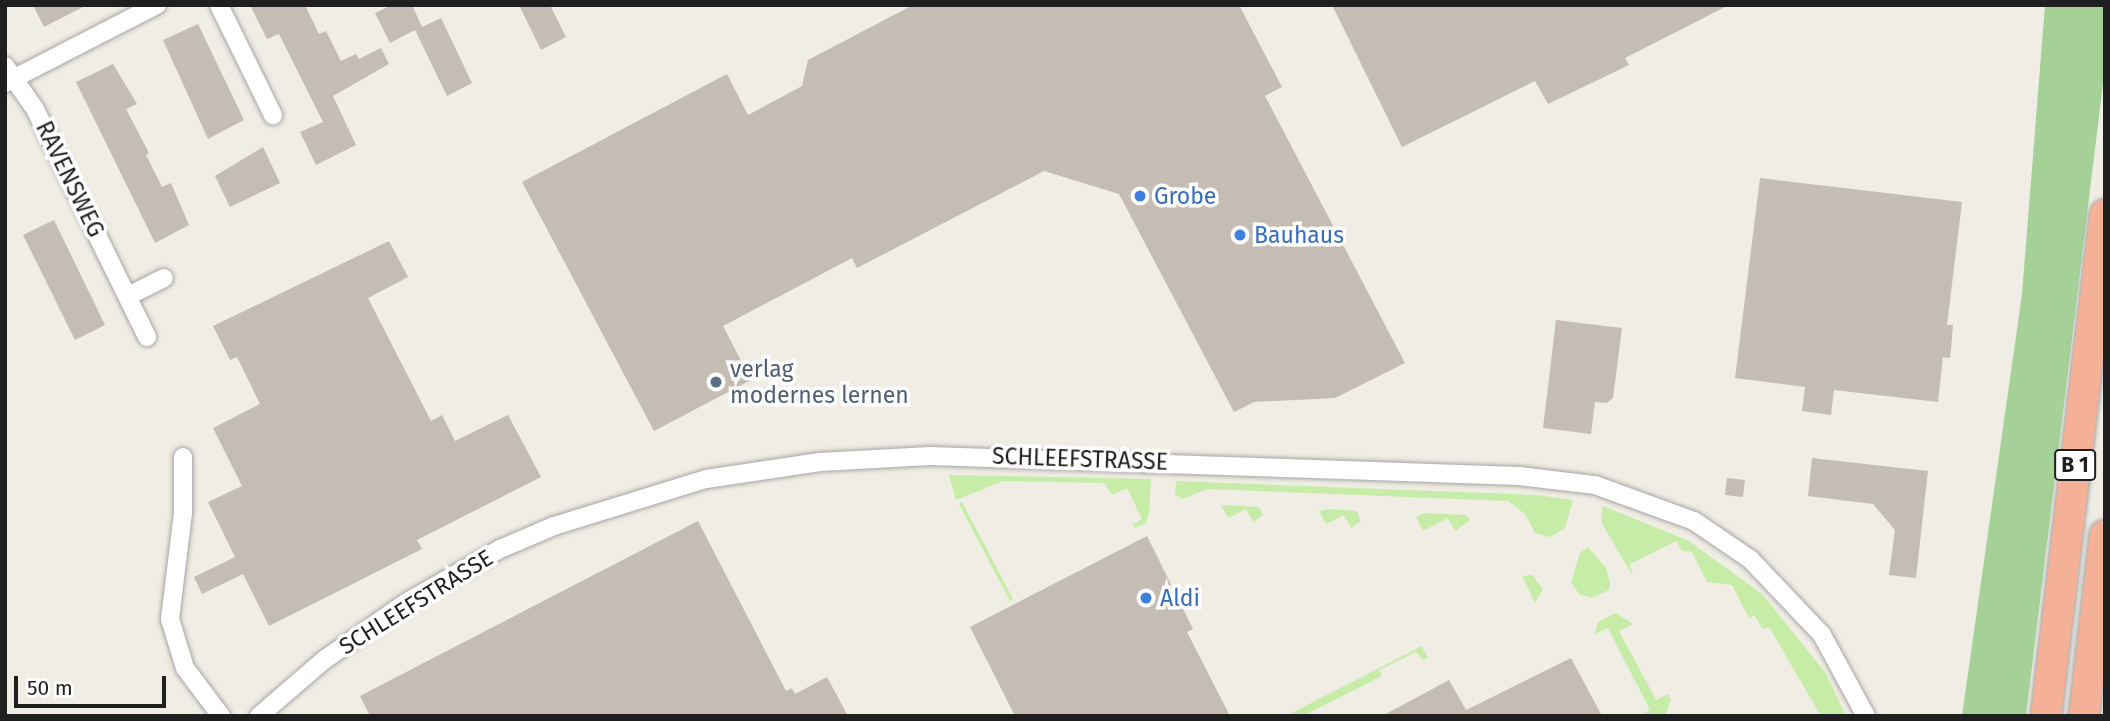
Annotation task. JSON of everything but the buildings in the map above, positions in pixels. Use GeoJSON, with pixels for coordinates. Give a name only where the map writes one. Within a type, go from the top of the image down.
{"type":"FeatureCollection","features":[{"type":"Feature","properties":{"kind":"highway","name":"B 1"},"geometry":{"type":"LineString","coordinates":[[2046,716],[2105,214]]}},
{"type":"Feature","properties":{"kind":"highway"},"geometry":{"type":"LineString","coordinates":[[2084,716],[2105,535]]}},
{"type":"Feature","properties":{"kind":"street"},"geometry":{"type":"LineString","coordinates":[[8,76],[157,5]]}},
{"type":"Feature","properties":{"kind":"street"},"geometry":{"type":"LineString","coordinates":[[219,5],[273,114]]}},
{"type":"Feature","properties":{"kind":"street","name":"RAVENSWEG"},"geometry":{"type":"LineString","coordinates":[[8,76],[35,109],[147,337]]}},
{"type":"Feature","properties":{"kind":"street"},"geometry":{"type":"LineString","coordinates":[[128,296],[164,278]]}},
{"type":"Feature","properties":{"kind":"street","name":"SCHLEEFSTRASSE"},"geometry":{"type":"LineString","coordinates":[[259,716],[324,660],[407,601],[489,555],[554,526],[706,479],[820,462],[939,456],[1507,475],[1595,485],[1694,521],[1750,559],[1822,635],[1866,716]]}},
{"type":"Feature","properties":{"kind":"street"},"geometry":{"type":"LineString","coordinates":[[183,457],[183,513],[170,619],[185,668],[220,716]]}},
{"type":"Feature","properties":{"kind":"green space"},"geometry":{"type":"Polygon","coordinates":[[[2045,5],[2105,5],[2105,67],[2026,716],[1962,716],[2022,294],[2045,5]]]}},
{"type":"Feature","properties":{"kind":"green space"},"geometry":{"type":"Polygon","coordinates":[[[949,475],[1151,479],[1149,513],[1146,523],[1135,528],[1133,524],[1142,519],[1127,488],[1112,495],[1104,483],[1003,481],[956,500],[949,475]]]}},
{"type":"Feature","properties":{"kind":"green space"},"geometry":{"type":"Polygon","coordinates":[[[1176,481],[1537,495],[1573,500],[1565,528],[1550,537],[1535,533],[1525,514],[1508,501],[1207,489],[1183,499],[1175,495],[1176,481]]]}},
{"type":"Feature","properties":{"kind":"green space"},"geometry":{"type":"Polygon","coordinates":[[[962,502],[1013,599],[1010,601],[959,504],[962,502]]]}},
{"type":"Feature","properties":{"kind":"green space"},"geometry":{"type":"Polygon","coordinates":[[[1221,505],[1259,507],[1263,515],[1253,522],[1246,509],[1228,518],[1221,505]]]}},
{"type":"Feature","properties":{"kind":"green space"},"geometry":{"type":"Polygon","coordinates":[[[1603,506],[1689,541],[1763,595],[1825,672],[1846,716],[1821,716],[1769,627],[1763,629],[1754,615],[1749,618],[1732,585],[1707,582],[1692,552],[1682,551],[1676,541],[1630,564],[1633,576],[1601,522],[1603,506]]]}},
{"type":"Feature","properties":{"kind":"green space"},"geometry":{"type":"Polygon","coordinates":[[[1319,511],[1357,511],[1361,521],[1351,528],[1344,515],[1326,524],[1319,511]]]}},
{"type":"Feature","properties":{"kind":"green space"},"geometry":{"type":"Polygon","coordinates":[[[1424,513],[1466,515],[1470,520],[1455,531],[1448,518],[1423,531],[1416,517],[1424,513]]]}},
{"type":"Feature","properties":{"kind":"green space"},"geometry":{"type":"Polygon","coordinates":[[[1588,547],[1606,568],[1610,583],[1609,590],[1592,598],[1579,594],[1571,582],[1580,553],[1588,547]]]}},
{"type":"Feature","properties":{"kind":"green space"},"geometry":{"type":"Polygon","coordinates":[[[1532,575],[1543,589],[1535,603],[1522,576],[1532,575]]]}},
{"type":"Feature","properties":{"kind":"green space"},"geometry":{"type":"Polygon","coordinates":[[[1616,613],[1633,624],[1619,631],[1656,700],[1668,694],[1671,700],[1665,716],[1640,716],[1650,710],[1608,628],[1595,634],[1598,622],[1616,613]]]}},
{"type":"Feature","properties":{"kind":"green space"},"geometry":{"type":"Polygon","coordinates":[[[1422,646],[1428,658],[1423,660],[1416,652],[1379,670],[1382,676],[1303,716],[1286,716],[1422,646]]]}},
{"type":"Feature","properties":{"kind":"place","name":"Grobe"},"geometry":{"type":"Point","coordinates":[1140,196]}},
{"type":"Feature","properties":{"kind":"place","name":"Bauhaus"},"geometry":{"type":"Point","coordinates":[1240,235]}},
{"type":"Feature","properties":{"kind":"place","name":"verlag modernes lernen"},"geometry":{"type":"Point","coordinates":[716,382]}},
{"type":"Feature","properties":{"kind":"place","name":"Aldi"},"geometry":{"type":"Point","coordinates":[1146,598]}}]}
